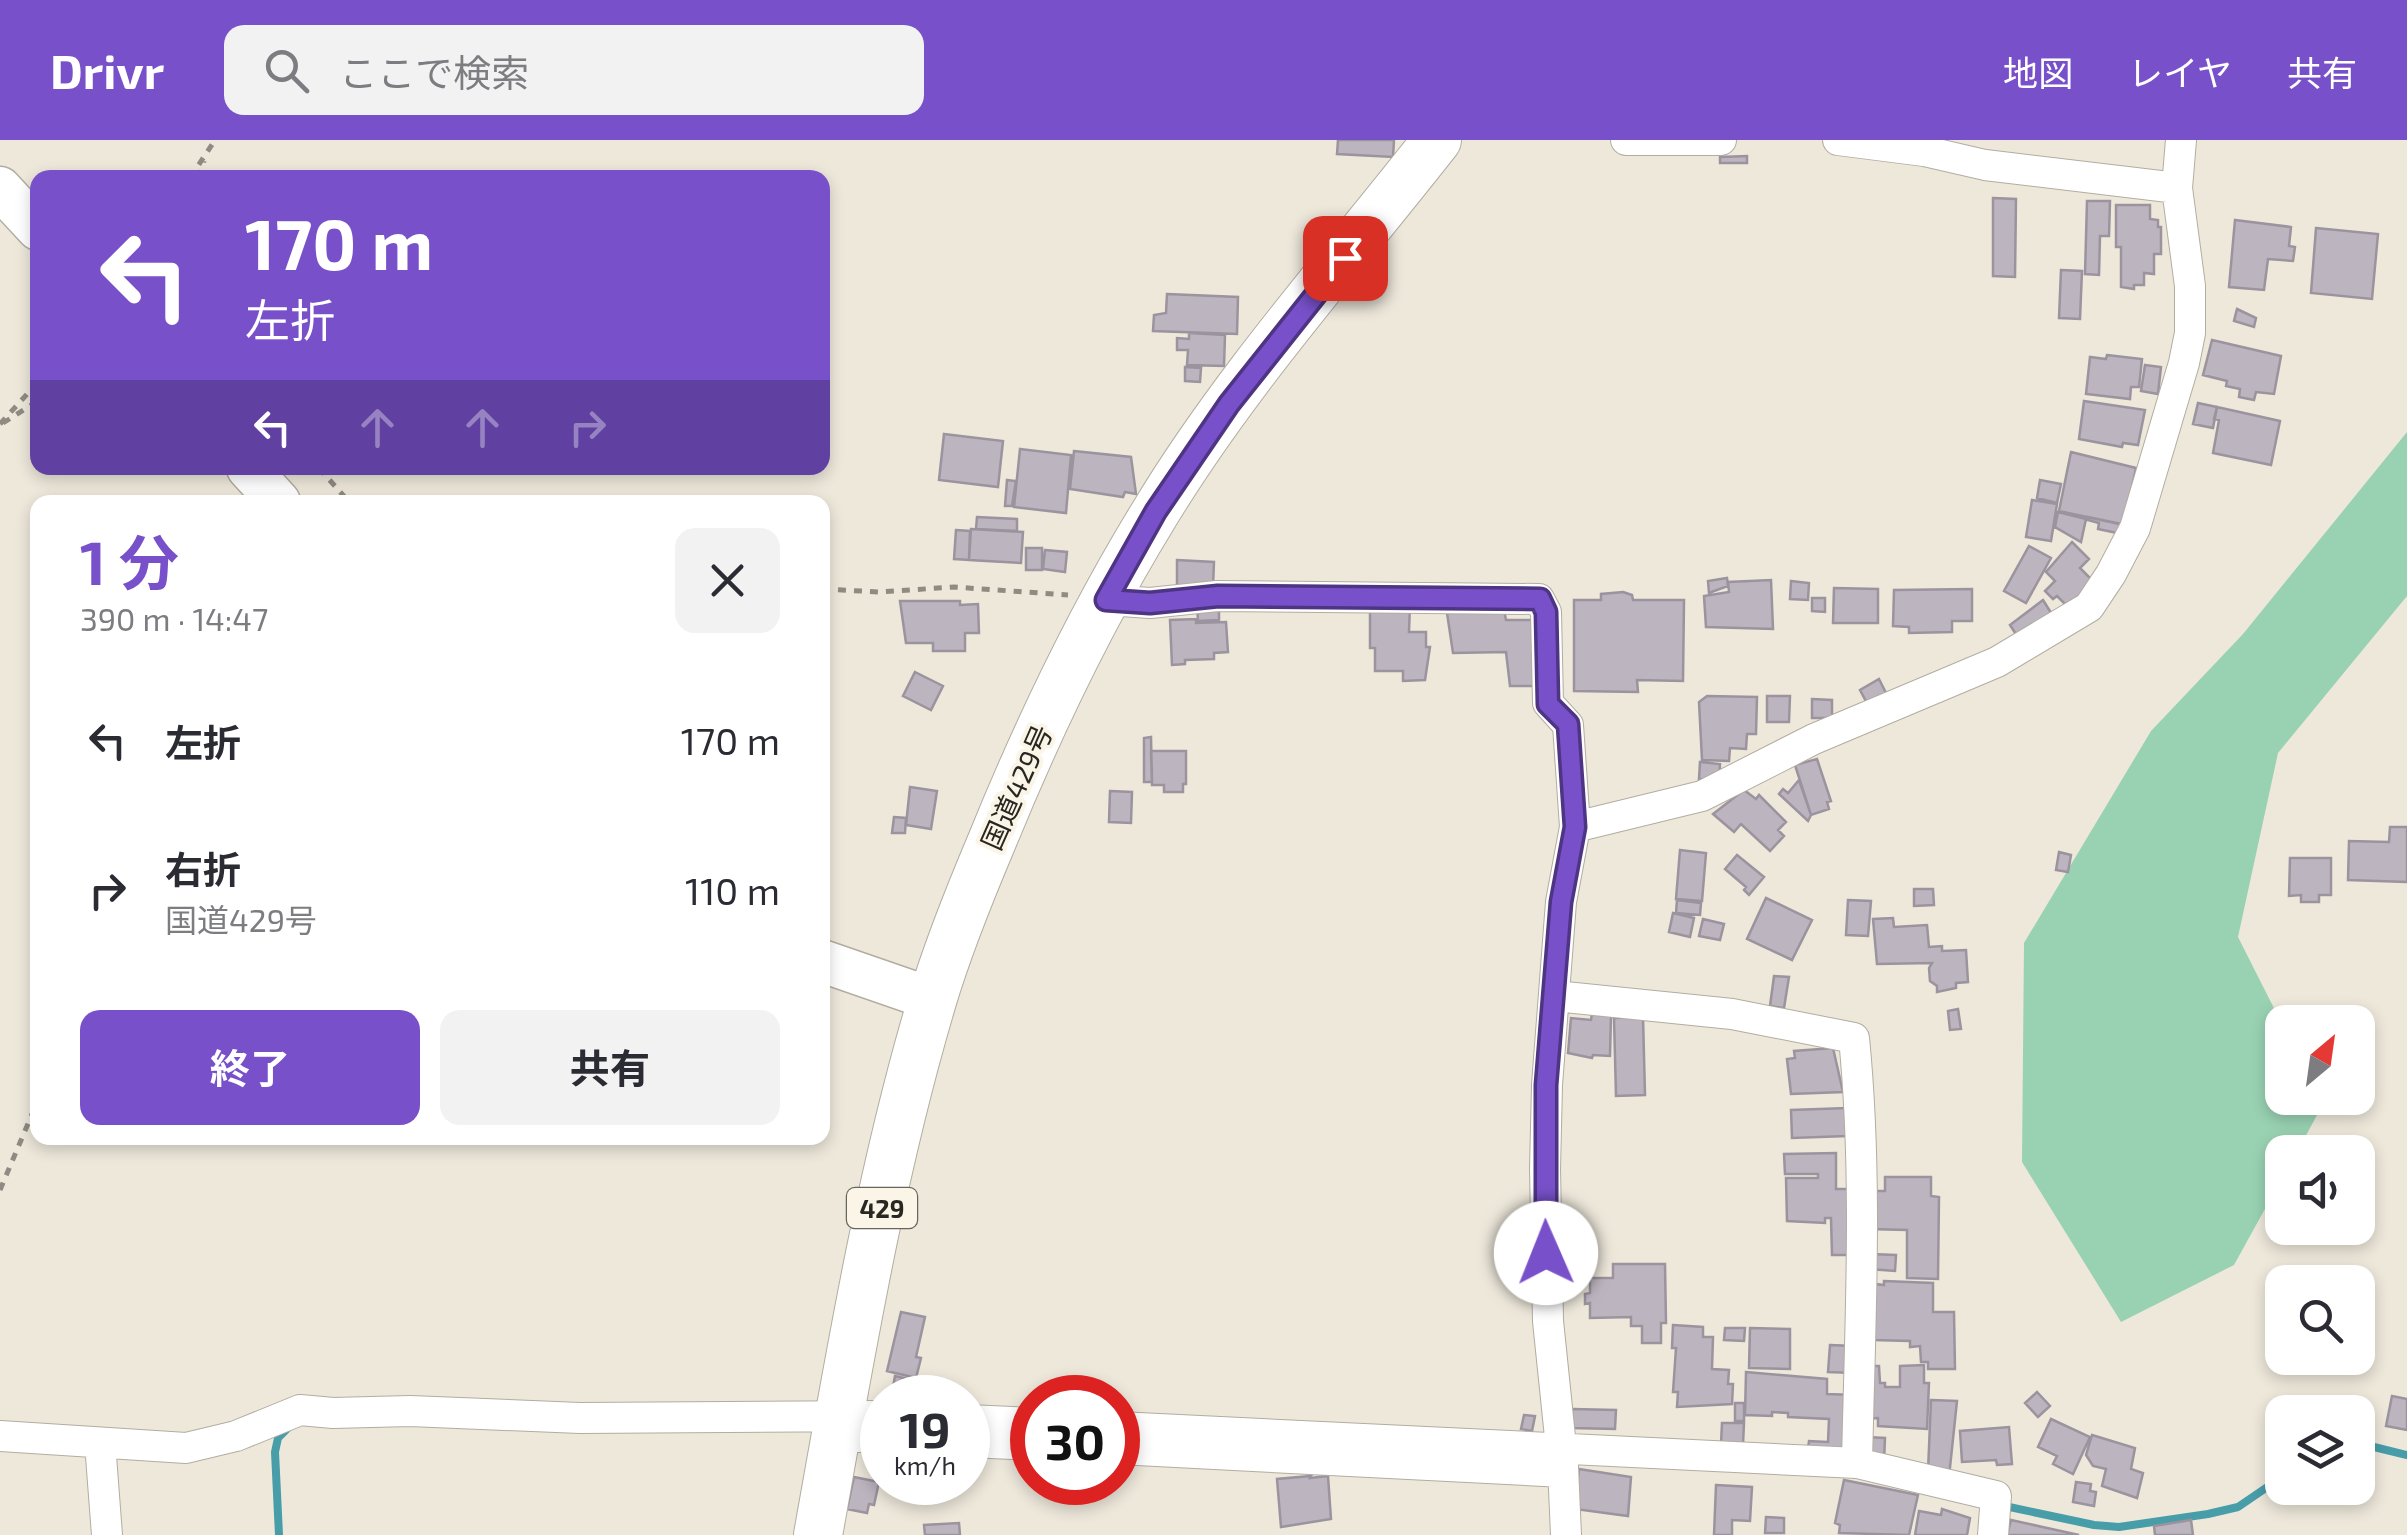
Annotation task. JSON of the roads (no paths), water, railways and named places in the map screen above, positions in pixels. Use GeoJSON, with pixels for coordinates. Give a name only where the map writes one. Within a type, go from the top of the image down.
{"type":"FeatureCollection","features":[{"type":"Feature","properties":{"kind":"highway","name":"国道429号"},"geometry":{"type":"LineString","coordinates":[[818,1535],[853,1425],[899,1123],[932,999],[1014,787],[1106,600],[1156,511],[1229,404],[1437,140]]}},
{"type":"Feature","properties":{"kind":"main road"},"geometry":{"type":"LineString","coordinates":[[0,188],[30,221]]}},
{"type":"Feature","properties":{"kind":"main road"},"geometry":{"type":"LineString","coordinates":[[254,475],[273,495]]}},
{"type":"Feature","properties":{"kind":"main road"},"geometry":{"type":"LineString","coordinates":[[830,964],[932,999]]}},
{"type":"Feature","properties":{"kind":"street"},"geometry":{"type":"LineString","coordinates":[[1626,140],[1721,140]]}},
{"type":"Feature","properties":{"kind":"street"},"geometry":{"type":"LineString","coordinates":[[1838,140],[1906,148],[1985,166],[2177,188]]}},
{"type":"Feature","properties":{"kind":"street"},"geometry":{"type":"LineString","coordinates":[[1575,827],[1702,796],[1814,740],[1998,662],[2088,606],[2112,574],[2135,528],[2190,333],[2190,286],[2177,188],[2181,140]]}},
{"type":"Feature","properties":{"kind":"street"},"geometry":{"type":"LineString","coordinates":[[1106,600],[1150,603],[1218,596],[1540,599],[1546,612],[1548,704],[1568,724],[1575,827],[1561,902],[1546,1085],[1548,1321],[1566,1535]]}},
{"type":"Feature","properties":{"kind":"street"},"geometry":{"type":"LineString","coordinates":[[1555,996],[1732,1014],[1854,1038],[1859,1088],[1862,1269],[1857,1463]]}},
{"type":"Feature","properties":{"kind":"street"},"geometry":{"type":"LineString","coordinates":[[0,1436],[198,1446],[236,1436],[300,1410],[853,1425]]}},
{"type":"Feature","properties":{"kind":"street"},"geometry":{"type":"LineString","coordinates":[[1140,1429],[1562,1460]]}},
{"type":"Feature","properties":{"kind":"street"},"geometry":{"type":"LineString","coordinates":[[100,1442],[107,1535]]}},
{"type":"Feature","properties":{"kind":"street"},"geometry":{"type":"LineString","coordinates":[[1140,1450],[1857,1463],[1996,1496],[1995,1514]]}},
{"type":"Feature","properties":{"kind":"waterway"},"geometry":{"type":"LineString","coordinates":[[279,1535],[275,1452],[278,1438],[289,1427]]}},
{"type":"Feature","properties":{"kind":"waterway"},"geometry":{"type":"LineString","coordinates":[[2375,1447],[2407,1455]]}},
{"type":"Feature","properties":{"kind":"waterway"},"geometry":{"type":"LineString","coordinates":[[2000,1505],[2119,1527],[2238,1507],[2265,1489]]}}]}
